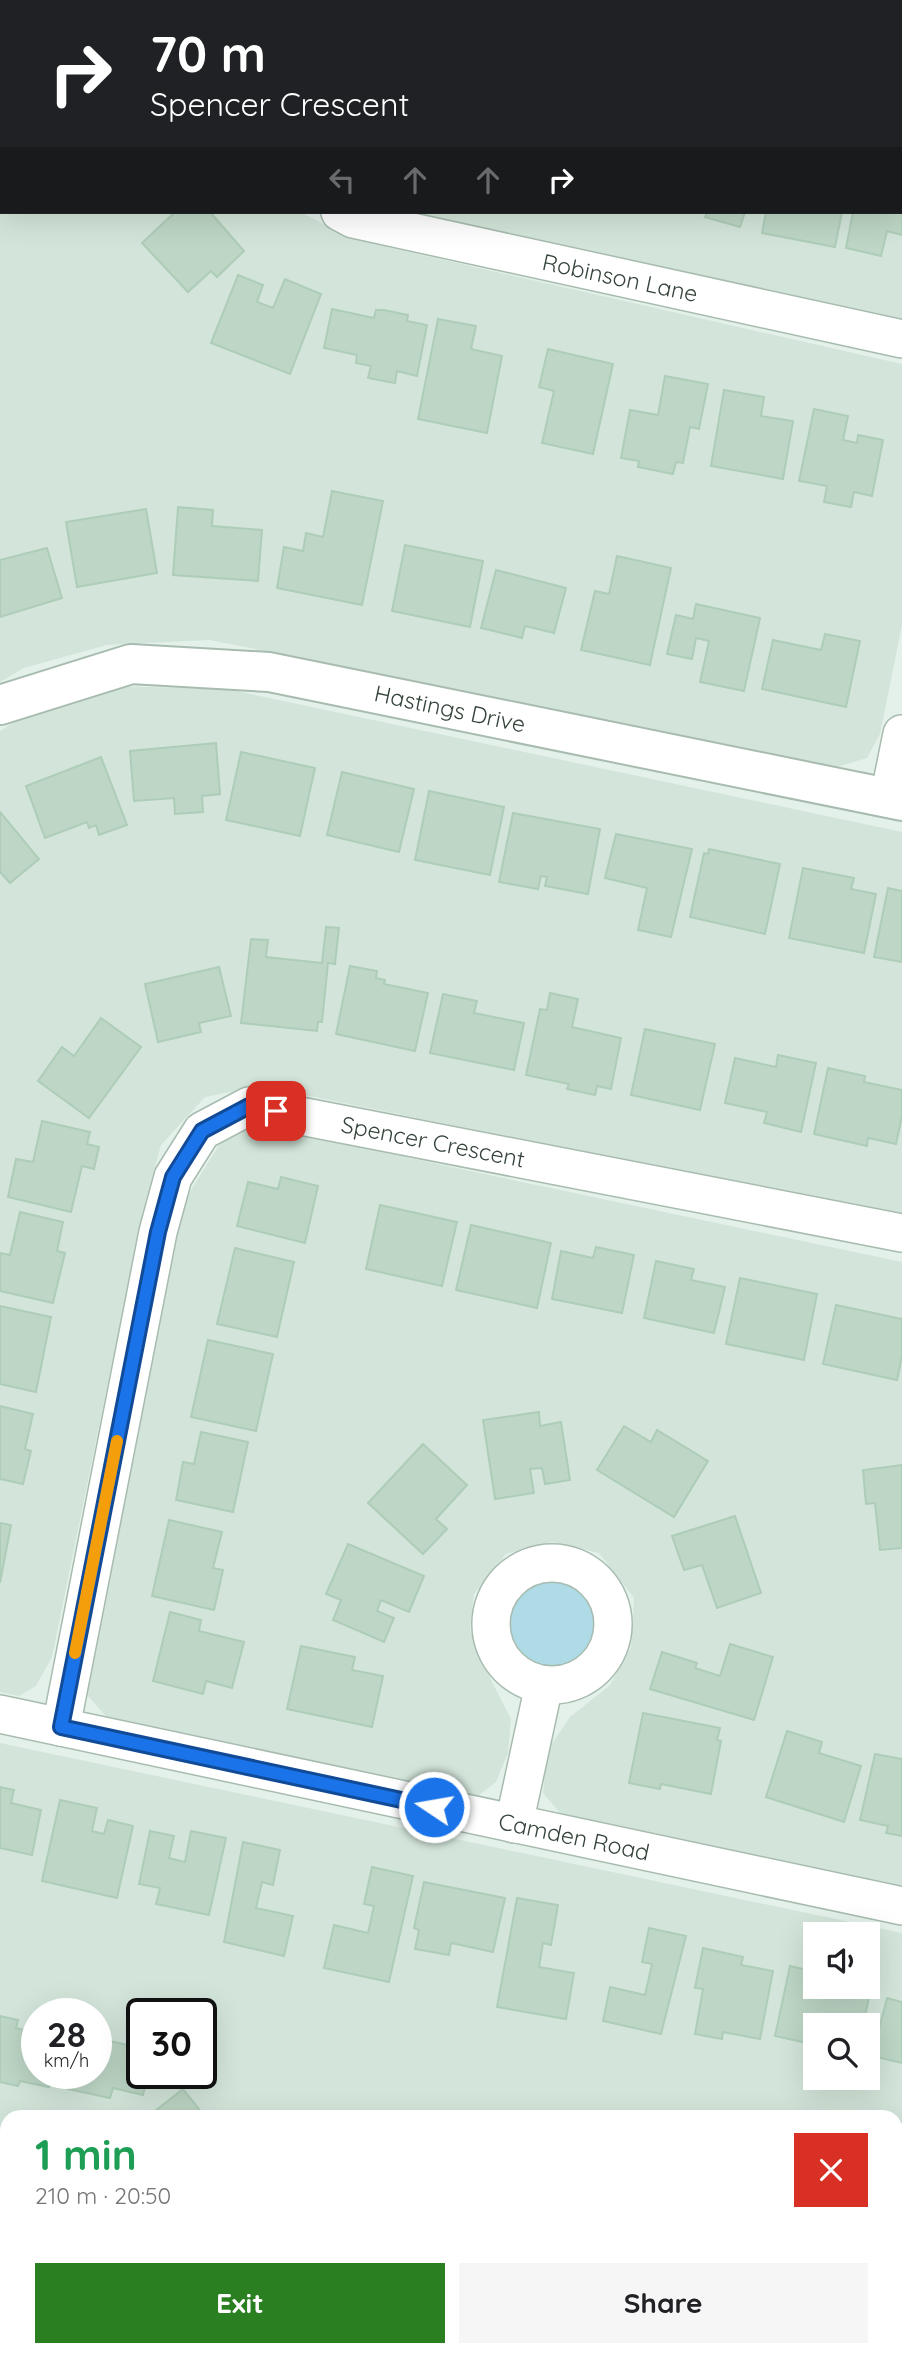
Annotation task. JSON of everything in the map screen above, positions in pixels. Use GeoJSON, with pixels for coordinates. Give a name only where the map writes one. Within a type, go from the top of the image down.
{"type":"FeatureCollection","features":[{"type":"Feature","properties":{"kind":"street","name":"Robinson Lane"},"geometry":{"type":"LineString","coordinates":[[344,214],[353,219],[902,339]]}},
{"type":"Feature","properties":{"kind":"street","name":"Hastings Drive"},"geometry":{"type":"LineString","coordinates":[[0,705],[131,664],[269,672],[895,800]]}},
{"type":"Feature","properties":{"kind":"street"},"geometry":{"type":"LineString","coordinates":[[895,800],[902,734]]}},
{"type":"Feature","properties":{"kind":"street","name":"Spencer Crescent"},"geometry":{"type":"LineString","coordinates":[[61,1727],[158,1232],[173,1177],[202,1131],[249,1106],[902,1233]]}},
{"type":"Feature","properties":{"kind":"street"},"geometry":{"type":"LineString","coordinates":[[514,1824],[544,1685]]}},
{"type":"Feature","properties":{"kind":"street","name":"Camden Road"},"geometry":{"type":"LineString","coordinates":[[0,1714],[902,1906]]}},
{"type":"Feature","properties":{"kind":"shaded area"},"geometry":{"type":"Polygon","coordinates":[[[0,214],[304,214],[356,240],[902,364],[902,625],[880,734],[867,758],[837,767],[210,640],[107,645],[24,668],[0,682],[0,214]]]}},
{"type":"Feature","properties":{"kind":"shaded area"},"geometry":{"type":"Polygon","coordinates":[[[407,214],[902,214],[902,325],[407,214]]]}},
{"type":"Feature","properties":{"kind":"shaded area"},"geometry":{"type":"Polygon","coordinates":[[[122,686],[232,690],[902,832],[902,1217],[261,1086],[205,1097],[161,1145],[143,1211],[52,1657],[36,1686],[19,1696],[0,1692],[0,731],[33,711],[122,686]]]}},
{"type":"Feature","properties":{"kind":"shaded area"},"geometry":{"type":"Polygon","coordinates":[[[257,1126],[902,1262],[902,1886],[562,1815],[543,1793],[547,1751],[570,1717],[610,1685],[631,1647],[634,1598],[599,1553],[552,1542],[506,1554],[474,1594],[470,1630],[511,1719],[508,1753],[496,1782],[475,1798],[113,1724],[87,1695],[85,1676],[181,1206],[224,1137],[257,1126]]]}},
{"type":"Feature","properties":{"kind":"shaded area"},"geometry":{"type":"Polygon","coordinates":[[[545,1580],[561,1580],[584,1592],[593,1606],[596,1623],[593,1640],[584,1654],[561,1666],[545,1666],[529,1659],[517,1647],[510,1631],[510,1615],[517,1599],[529,1587],[545,1580]]]}},
{"type":"Feature","properties":{"kind":"shaded area"},"geometry":{"type":"Polygon","coordinates":[[[0,1743],[850,1922],[803,1922],[803,1999],[880,1999],[880,1928],[902,1933],[902,2110],[0,2110],[0,1743]]]}},
{"type":"Feature","properties":{"kind":"building"},"geometry":{"type":"Polygon","coordinates":[[[173,214],[212,214],[244,251],[217,277],[211,271],[188,292],[142,243],[173,214]]]}},
{"type":"Feature","properties":{"kind":"building"},"geometry":{"type":"Polygon","coordinates":[[[706,214],[744,214],[740,227],[705,217],[706,214]]]}},
{"type":"Feature","properties":{"kind":"building"},"geometry":{"type":"Polygon","coordinates":[[[766,214],[842,214],[835,247],[762,233],[766,214]]]}},
{"type":"Feature","properties":{"kind":"building"},"geometry":{"type":"Polygon","coordinates":[[[853,214],[902,214],[902,235],[887,231],[881,256],[846,248],[853,214]]]}},
{"type":"Feature","properties":{"kind":"building"},"geometry":{"type":"Polygon","coordinates":[[[238,275],[263,285],[257,302],[273,308],[285,279],[321,294],[290,374],[211,343],[238,275]]]}},
{"type":"Feature","properties":{"kind":"building"},"geometry":{"type":"Polygon","coordinates":[[[332,309],[374,318],[376,310],[384,310],[408,315],[407,321],[427,325],[417,376],[397,371],[395,383],[368,378],[371,366],[356,363],[357,355],[324,348],[332,309]]]}},
{"type":"Feature","properties":{"kind":"building"},"geometry":{"type":"Polygon","coordinates":[[[438,319],[476,326],[471,349],[502,356],[487,433],[418,419],[438,319]]]}},
{"type":"Feature","properties":{"kind":"building"},"geometry":{"type":"Polygon","coordinates":[[[548,349],[613,364],[593,454],[542,443],[554,391],[539,387],[548,349]]]}},
{"type":"Feature","properties":{"kind":"building"},"geometry":{"type":"Polygon","coordinates":[[[665,376],[708,384],[699,429],[690,427],[683,463],[676,462],[673,474],[638,467],[639,461],[621,458],[630,410],[658,415],[665,376]]]}},
{"type":"Feature","properties":{"kind":"building"},"geometry":{"type":"Polygon","coordinates":[[[724,390],[764,397],[761,416],[793,421],[783,479],[711,466],[724,390]]]}},
{"type":"Feature","properties":{"kind":"building"},"geometry":{"type":"Polygon","coordinates":[[[814,409],[848,416],[843,440],[857,443],[858,435],[883,440],[872,496],[854,492],[851,507],[824,502],[827,486],[799,481],[814,409]]]}},
{"type":"Feature","properties":{"kind":"building"},"geometry":{"type":"Polygon","coordinates":[[[332,491],[383,501],[362,605],[277,588],[284,547],[303,551],[306,533],[323,537],[332,491]]]}},
{"type":"Feature","properties":{"kind":"building"},"geometry":{"type":"Polygon","coordinates":[[[178,507],[213,510],[212,526],[262,530],[258,581],[173,575],[178,507]]]}},
{"type":"Feature","properties":{"kind":"building"},"geometry":{"type":"Polygon","coordinates":[[[146,509],[157,573],[77,587],[66,522],[146,509]]]}},
{"type":"Feature","properties":{"kind":"building"},"geometry":{"type":"Polygon","coordinates":[[[405,545],[483,561],[470,627],[392,611],[405,545]]]}},
{"type":"Feature","properties":{"kind":"building"},"geometry":{"type":"Polygon","coordinates":[[[47,548],[62,598],[0,617],[0,560],[47,548]]]}},
{"type":"Feature","properties":{"kind":"building"},"geometry":{"type":"Polygon","coordinates":[[[617,556],[671,568],[650,665],[581,650],[595,591],[609,594],[617,556]]]}},
{"type":"Feature","properties":{"kind":"building"},"geometry":{"type":"Polygon","coordinates":[[[496,570],[566,588],[554,633],[525,626],[522,638],[481,628],[496,570]]]}},
{"type":"Feature","properties":{"kind":"building"},"geometry":{"type":"Polygon","coordinates":[[[696,604],[760,618],[744,691],[700,682],[709,641],[696,638],[692,659],[667,654],[676,615],[693,619],[696,604]]]}},
{"type":"Feature","properties":{"kind":"building"},"geometry":{"type":"Polygon","coordinates":[[[825,634],[860,641],[846,707],[762,689],[773,640],[821,650],[825,634]]]}},
{"type":"Feature","properties":{"kind":"building"},"geometry":{"type":"Polygon","coordinates":[[[216,743],[220,794],[202,796],[203,812],[175,814],[174,798],[134,801],[130,751],[216,743]]]}},
{"type":"Feature","properties":{"kind":"building"},"geometry":{"type":"Polygon","coordinates":[[[241,752],[315,768],[300,836],[226,820],[241,752]]]}},
{"type":"Feature","properties":{"kind":"building"},"geometry":{"type":"Polygon","coordinates":[[[101,757],[127,825],[99,835],[96,825],[89,828],[87,822],[45,838],[26,786],[101,757]]]}},
{"type":"Feature","properties":{"kind":"building"},"geometry":{"type":"Polygon","coordinates":[[[342,772],[414,789],[399,852],[327,835],[342,772]]]}},
{"type":"Feature","properties":{"kind":"building"},"geometry":{"type":"Polygon","coordinates":[[[429,791],[504,807],[490,875],[415,860],[429,791]]]}},
{"type":"Feature","properties":{"kind":"building"},"geometry":{"type":"Polygon","coordinates":[[[0,812],[39,859],[10,883],[0,872],[0,812]]]}},
{"type":"Feature","properties":{"kind":"building"},"geometry":{"type":"Polygon","coordinates":[[[513,813],[600,829],[588,894],[545,886],[547,877],[541,876],[538,889],[499,882],[513,813]]]}},
{"type":"Feature","properties":{"kind":"building"},"geometry":{"type":"Polygon","coordinates":[[[616,834],[692,849],[671,937],[638,930],[647,888],[605,878],[616,834]]]}},
{"type":"Feature","properties":{"kind":"building"},"geometry":{"type":"Polygon","coordinates":[[[709,849],[780,864],[765,934],[690,917],[704,853],[708,854],[709,849]]]}},
{"type":"Feature","properties":{"kind":"building"},"geometry":{"type":"Polygon","coordinates":[[[803,868],[854,878],[851,889],[876,894],[864,953],[789,938],[803,868]]]}},
{"type":"Feature","properties":{"kind":"building"},"geometry":{"type":"Polygon","coordinates":[[[888,888],[902,891],[902,962],[874,957],[888,888]]]}},
{"type":"Feature","properties":{"kind":"building"},"geometry":{"type":"Polygon","coordinates":[[[326,927],[339,928],[335,964],[328,963],[322,1022],[318,1022],[317,1031],[241,1023],[251,939],[268,940],[266,957],[322,963],[326,927]]]}},
{"type":"Feature","properties":{"kind":"building"},"geometry":{"type":"Polygon","coordinates":[[[350,966],[377,971],[376,978],[385,980],[384,984],[428,993],[415,1051],[336,1034],[350,966]]]}},
{"type":"Feature","properties":{"kind":"building"},"geometry":{"type":"Polygon","coordinates":[[[219,967],[231,1016],[199,1023],[201,1032],[158,1042],[145,984],[219,967]]]}},
{"type":"Feature","properties":{"kind":"building"},"geometry":{"type":"Polygon","coordinates":[[[550,993],[578,999],[572,1027],[621,1038],[611,1089],[597,1086],[595,1095],[567,1089],[569,1084],[526,1075],[540,1009],[547,1010],[550,993]]]}},
{"type":"Feature","properties":{"kind":"building"},"geometry":{"type":"Polygon","coordinates":[[[443,994],[477,1001],[474,1013],[524,1023],[514,1070],[430,1053],[443,994]]]}},
{"type":"Feature","properties":{"kind":"building"},"geometry":{"type":"Polygon","coordinates":[[[101,1018],[141,1047],[89,1118],[38,1081],[62,1047],[74,1056],[101,1018]]]}},
{"type":"Feature","properties":{"kind":"building"},"geometry":{"type":"Polygon","coordinates":[[[645,1029],[715,1044],[700,1110],[631,1095],[645,1029]]]}},
{"type":"Feature","properties":{"kind":"building"},"geometry":{"type":"Polygon","coordinates":[[[778,1055],[816,1063],[801,1132],[764,1123],[767,1112],[725,1103],[735,1058],[776,1067],[778,1055]]]}},
{"type":"Feature","properties":{"kind":"building"},"geometry":{"type":"Polygon","coordinates":[[[828,1068],[865,1076],[864,1082],[902,1090],[902,1116],[896,1144],[868,1138],[867,1146],[814,1134],[828,1068]]]}},
{"type":"Feature","properties":{"kind":"building"},"geometry":{"type":"Polygon","coordinates":[[[42,1121],[90,1132],[87,1144],[99,1147],[94,1169],[82,1166],[71,1212],[8,1197],[16,1159],[33,1162],[42,1121]]]}},
{"type":"Feature","properties":{"kind":"building"},"geometry":{"type":"Polygon","coordinates":[[[281,1177],[318,1186],[305,1243],[237,1226],[248,1182],[278,1189],[281,1177]]]}},
{"type":"Feature","properties":{"kind":"building"},"geometry":{"type":"Polygon","coordinates":[[[380,1205],[457,1222],[442,1286],[366,1269],[380,1205]]]}},
{"type":"Feature","properties":{"kind":"building"},"geometry":{"type":"Polygon","coordinates":[[[20,1212],[63,1222],[57,1251],[65,1253],[53,1303],[0,1291],[0,1253],[10,1255],[20,1212]]]}},
{"type":"Feature","properties":{"kind":"building"},"geometry":{"type":"Polygon","coordinates":[[[471,1225],[551,1243],[537,1308],[456,1290],[471,1225]]]}},
{"type":"Feature","properties":{"kind":"building"},"geometry":{"type":"Polygon","coordinates":[[[596,1247],[634,1255],[622,1313],[552,1299],[561,1251],[593,1258],[596,1247]]]}},
{"type":"Feature","properties":{"kind":"building"},"geometry":{"type":"Polygon","coordinates":[[[235,1248],[294,1262],[277,1337],[217,1324],[235,1248]]]}},
{"type":"Feature","properties":{"kind":"building"},"geometry":{"type":"Polygon","coordinates":[[[656,1261],[694,1269],[691,1280],[725,1287],[714,1333],[644,1318],[656,1261]]]}},
{"type":"Feature","properties":{"kind":"building"},"geometry":{"type":"Polygon","coordinates":[[[740,1278],[817,1294],[804,1360],[726,1344],[740,1278]]]}},
{"type":"Feature","properties":{"kind":"building"},"geometry":{"type":"Polygon","coordinates":[[[836,1305],[902,1319],[902,1356],[897,1380],[823,1364],[836,1305]]]}},
{"type":"Feature","properties":{"kind":"building"},"geometry":{"type":"Polygon","coordinates":[[[0,1306],[51,1317],[36,1392],[0,1384],[0,1306]]]}},
{"type":"Feature","properties":{"kind":"building"},"geometry":{"type":"Polygon","coordinates":[[[208,1340],[273,1354],[256,1431],[191,1417],[208,1340]]]}},
{"type":"Feature","properties":{"kind":"building"},"geometry":{"type":"Polygon","coordinates":[[[0,1406],[33,1414],[25,1449],[31,1451],[23,1484],[0,1479],[0,1406]]]}},
{"type":"Feature","properties":{"kind":"building"},"geometry":{"type":"Polygon","coordinates":[[[539,1412],[540,1426],[561,1422],[570,1480],[545,1484],[542,1468],[530,1469],[534,1493],[495,1499],[483,1420],[539,1412]]]}},
{"type":"Feature","properties":{"kind":"building"},"geometry":{"type":"Polygon","coordinates":[[[624,1426],[651,1442],[657,1430],[708,1461],[674,1517],[597,1470],[624,1426]]]}},
{"type":"Feature","properties":{"kind":"building"},"geometry":{"type":"Polygon","coordinates":[[[201,1432],[248,1442],[233,1512],[176,1500],[183,1462],[194,1464],[201,1432]]]}},
{"type":"Feature","properties":{"kind":"building"},"geometry":{"type":"Polygon","coordinates":[[[423,1444],[467,1485],[436,1519],[447,1529],[423,1554],[368,1503],[423,1444]]]}},
{"type":"Feature","properties":{"kind":"building"},"geometry":{"type":"Polygon","coordinates":[[[902,1465],[902,1548],[880,1550],[875,1503],[866,1504],[863,1470],[902,1465]]]}},
{"type":"Feature","properties":{"kind":"building"},"geometry":{"type":"Polygon","coordinates":[[[735,1516],[761,1593],[717,1608],[702,1565],[684,1570],[672,1536],[735,1516]]]}},
{"type":"Feature","properties":{"kind":"building"},"geometry":{"type":"Polygon","coordinates":[[[169,1520],[222,1532],[213,1568],[223,1570],[214,1610],[152,1596],[169,1520]]]}},
{"type":"Feature","properties":{"kind":"building"},"geometry":{"type":"Polygon","coordinates":[[[0,1523],[11,1525],[0,1583],[0,1523]]]}},
{"type":"Feature","properties":{"kind":"building"},"geometry":{"type":"Polygon","coordinates":[[[348,1544],[424,1576],[409,1612],[381,1600],[377,1611],[394,1618],[384,1642],[333,1620],[341,1600],[326,1594],[348,1544]]]}},
{"type":"Feature","properties":{"kind":"building"},"geometry":{"type":"Polygon","coordinates":[[[170,1612],[201,1620],[199,1631],[244,1642],[232,1688],[206,1681],[203,1694],[153,1681],[170,1612]]]}},
{"type":"Feature","properties":{"kind":"building"},"geometry":{"type":"Polygon","coordinates":[[[730,1644],[773,1657],[754,1720],[650,1689],[662,1652],[697,1663],[695,1668],[720,1676],[730,1644]]]}},
{"type":"Feature","properties":{"kind":"building"},"geometry":{"type":"Polygon","coordinates":[[[301,1646],[355,1657],[352,1670],[383,1676],[372,1727],[287,1709],[301,1646]]]}},
{"type":"Feature","properties":{"kind":"building"},"geometry":{"type":"Polygon","coordinates":[[[643,1713],[720,1728],[717,1740],[721,1741],[711,1794],[661,1784],[660,1789],[629,1783],[643,1713]]]}},
{"type":"Feature","properties":{"kind":"building"},"geometry":{"type":"Polygon","coordinates":[[[787,1731],[822,1742],[819,1753],[861,1766],[844,1822],[766,1797],[787,1731]]]}},
{"type":"Feature","properties":{"kind":"building"},"geometry":{"type":"Polygon","coordinates":[[[875,1754],[902,1759],[902,1836],[886,1833],[888,1826],[860,1820],[875,1754]]]}},
{"type":"Feature","properties":{"kind":"building"},"geometry":{"type":"Polygon","coordinates":[[[0,1787],[14,1790],[11,1803],[41,1810],[32,1855],[0,1848],[0,1787]]]}},
{"type":"Feature","properties":{"kind":"building"},"geometry":{"type":"Polygon","coordinates":[[[60,1800],[97,1808],[92,1831],[104,1834],[108,1820],[133,1826],[117,1898],[42,1881],[60,1800]]]}},
{"type":"Feature","properties":{"kind":"building"},"geometry":{"type":"Polygon","coordinates":[[[150,1831],[174,1836],[169,1858],[185,1862],[191,1831],[226,1838],[209,1915],[156,1904],[160,1888],[139,1884],[150,1831]]]}},
{"type":"Feature","properties":{"kind":"building"},"geometry":{"type":"Polygon","coordinates":[[[243,1842],[280,1850],[273,1885],[262,1882],[256,1908],[293,1916],[284,1956],[224,1942],[243,1842]]]}},
{"type":"Feature","properties":{"kind":"building"},"geometry":{"type":"Polygon","coordinates":[[[372,1867],[413,1876],[389,1982],[324,1968],[334,1925],[368,1933],[374,1906],[364,1904],[372,1867]]]}},
{"type":"Feature","properties":{"kind":"building"},"geometry":{"type":"Polygon","coordinates":[[[424,1882],[505,1898],[493,1952],[451,1943],[449,1955],[415,1949],[419,1930],[414,1928],[424,1882]]]}},
{"type":"Feature","properties":{"kind":"building"},"geometry":{"type":"Polygon","coordinates":[[[517,1898],[558,1905],[551,1945],[543,1943],[539,1967],[574,1973],[566,2019],[497,2007],[517,1898]]]}},
{"type":"Feature","properties":{"kind":"building"},"geometry":{"type":"Polygon","coordinates":[[[649,1928],[686,1936],[661,2034],[603,2021],[610,1987],[645,1995],[652,1964],[642,1962],[649,1928]]]}},
{"type":"Feature","properties":{"kind":"building"},"geometry":{"type":"Polygon","coordinates":[[[703,1948],[743,1957],[741,1965],[773,1971],[760,2039],[723,2032],[722,2039],[695,2034],[703,1989],[695,1988],[703,1948]]]}},
{"type":"Feature","properties":{"kind":"building"},"geometry":{"type":"Polygon","coordinates":[[[790,1966],[803,1969],[803,1999],[869,1999],[866,2013],[803,2013],[803,2042],[775,2036],[790,1966]]]}},
{"type":"Feature","properties":{"kind":"building"},"geometry":{"type":"Polygon","coordinates":[[[887,1998],[902,2002],[902,2063],[880,2058],[880,2025],[887,1998]]]}},
{"type":"Feature","properties":{"kind":"building"},"geometry":{"type":"Polygon","coordinates":[[[0,2016],[18,2020],[16,2028],[21,2029],[21,2081],[18,2086],[0,2082],[0,2016]]]}},
{"type":"Feature","properties":{"kind":"building"},"geometry":{"type":"Polygon","coordinates":[[[112,2041],[126,2045],[126,2089],[144,2089],[143,2095],[113,2088],[110,2098],[68,2089],[112,2089],[112,2041]]]}},
{"type":"Feature","properties":{"kind":"building"},"geometry":{"type":"Polygon","coordinates":[[[183,2089],[200,2110],[156,2110],[183,2089]]]}},
{"type":"Feature","properties":{"kind":"slow traffic"},"geometry":{"type":"LineString","coordinates":[[75,1653],[117,1441]]}},
{"type":"Feature","properties":{"kind":"route"},"geometry":{"type":"LineString","coordinates":[[276,1111],[249,1106],[202,1131],[173,1177],[158,1232],[61,1727],[434,1807]]}}]}
